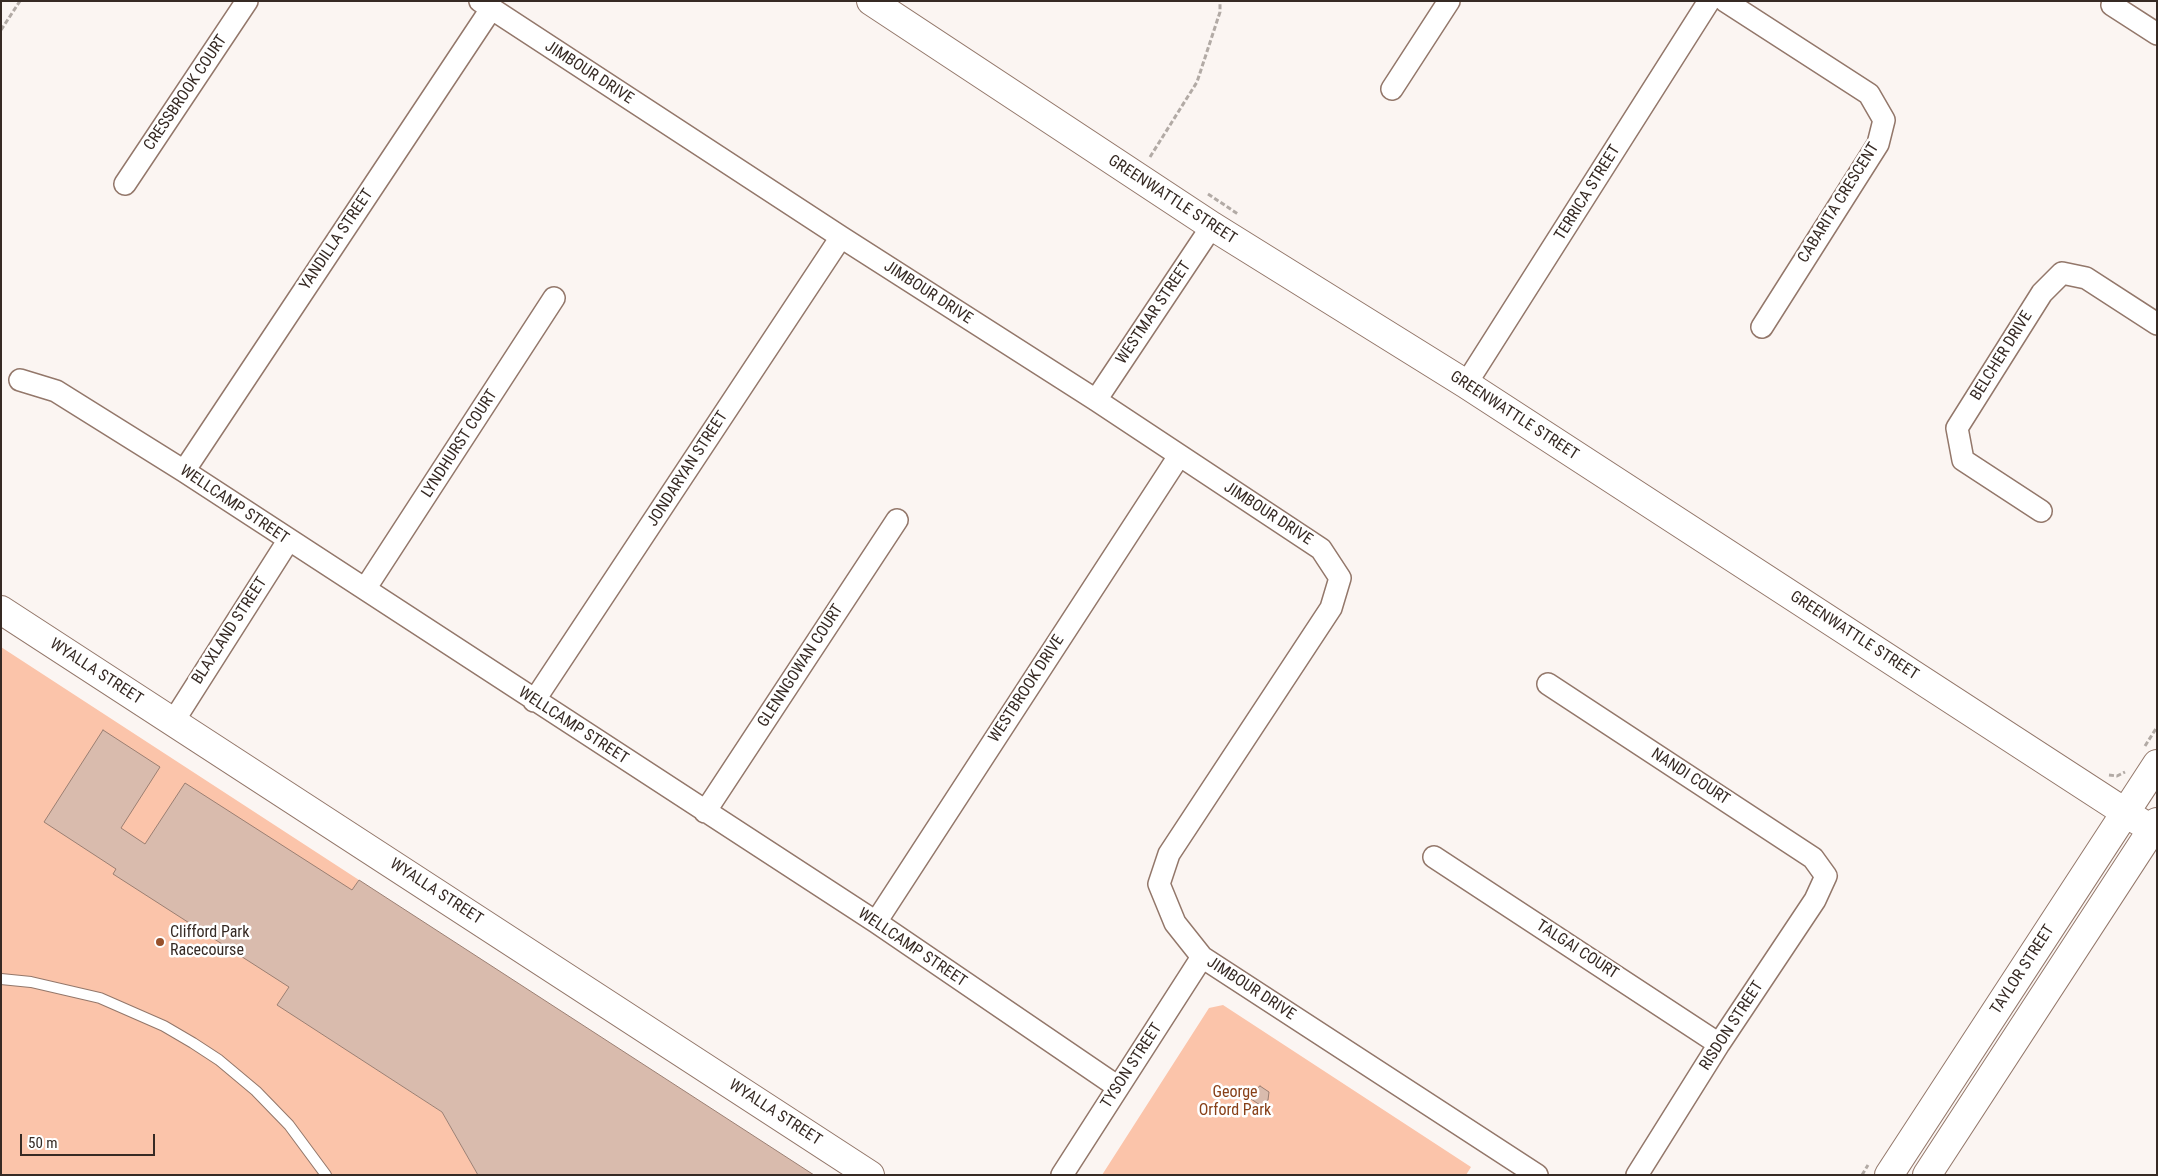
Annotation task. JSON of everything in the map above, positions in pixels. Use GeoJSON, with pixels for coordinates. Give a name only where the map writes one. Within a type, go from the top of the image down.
{"type":"FeatureCollection","features":[{"type":"Feature","properties":{"kind":"street","name":"CRESSBROOK COURT"},"geometry":{"type":"LineString","coordinates":[[125,184],[247,1]]}},
{"type":"Feature","properties":{"kind":"street","name":"GREENWATTLE STREET"},"geometry":{"type":"LineString","coordinates":[[871,1],[1212,226],[1466,384],[2126,812],[2155,828]]}},
{"type":"Feature","properties":{"kind":"street"},"geometry":{"type":"LineString","coordinates":[[1392,89],[1449,1]]}},
{"type":"Feature","properties":{"kind":"street","name":"TERRICA STREET"},"geometry":{"type":"LineString","coordinates":[[1466,384],[1709,1]]}},
{"type":"Feature","properties":{"kind":"street","name":"CABARITA CRESCENT"},"geometry":{"type":"LineString","coordinates":[[1726,1],[1869,94],[1884,120],[1878,144],[1762,328]]}},
{"type":"Feature","properties":{"kind":"street","name":"JIMBOUR DRIVE"},"geometry":{"type":"LineString","coordinates":[[485,5],[841,237],[1096,400],[1321,549],[1340,578],[1331,608],[1169,854],[1160,884],[1175,923],[1202,957],[1536,1175]]}},
{"type":"Feature","properties":{"kind":"street","name":"YANDILLA STREET"},"geometry":{"type":"LineString","coordinates":[[184,471],[485,5]]}},
{"type":"Feature","properties":{"kind":"street"},"geometry":{"type":"LineString","coordinates":[[2112,5],[2157,34]]}},
{"type":"Feature","properties":{"kind":"street","name":"WESTMAR STREET"},"geometry":{"type":"LineString","coordinates":[[1096,400],[1212,226]]}},
{"type":"Feature","properties":{"kind":"street","name":"JONDARYAN STREET"},"geometry":{"type":"LineString","coordinates":[[534,701],[841,237]]}},
{"type":"Feature","properties":{"kind":"street","name":"BELCHER DRIVE"},"geometry":{"type":"LineString","coordinates":[[2041,511],[1963,460],[1957,428],[2042,293],[2062,274],[2086,278],[2157,324]]}},
{"type":"Feature","properties":{"kind":"street","name":"LYNDHURST COURT"},"geometry":{"type":"LineString","coordinates":[[366,589],[554,298]]}},
{"type":"Feature","properties":{"kind":"street","name":"WELLCAMP STREET"},"geometry":{"type":"LineString","coordinates":[[20,380],[56,391],[184,471],[288,541],[366,589],[534,701],[876,922],[1118,1087]]}},
{"type":"Feature","properties":{"kind":"street","name":"WESTBROOK DRIVE"},"geometry":{"type":"LineString","coordinates":[[876,922],[1179,456]]}},
{"type":"Feature","properties":{"kind":"street","name":"GLENNGOWAN COURT"},"geometry":{"type":"LineString","coordinates":[[705,812],[897,520]]}},
{"type":"Feature","properties":{"kind":"street","name":"BLAXLAND STREET"},"geometry":{"type":"LineString","coordinates":[[173,722],[288,541]]}},
{"type":"Feature","properties":{"kind":"street","name":"WYALLA STREET"},"geometry":{"type":"LineString","coordinates":[[1,610],[870,1175]]}},
{"type":"Feature","properties":{"kind":"street","name":"NANDI COURT"},"geometry":{"type":"LineString","coordinates":[[1548,684],[1813,858],[1826,876]]}},
{"type":"Feature","properties":{"kind":"street","name":"TAYLOR STREET"},"geometry":{"type":"LineString","coordinates":[[1889,1175],[2157,764]]}},
{"type":"Feature","properties":{"kind":"street","name":"TAYLOR STREET"},"geometry":{"type":"LineString","coordinates":[[1927,1175],[2155,828]]}},
{"type":"Feature","properties":{"kind":"street","name":"TALGAI COURT"},"geometry":{"type":"LineString","coordinates":[[1434,857],[1720,1044]]}},
{"type":"Feature","properties":{"kind":"street","name":"RISDON STREET"},"geometry":{"type":"LineString","coordinates":[[1637,1175],[1720,1044],[1815,900],[1826,876]]}},
{"type":"Feature","properties":{"kind":"street","name":"TYSON STREET"},"geometry":{"type":"LineString","coordinates":[[1062,1175],[1202,957]]}},
{"type":"Feature","properties":{"kind":"lane"},"geometry":{"type":"LineString","coordinates":[[1,979],[57,987],[100,998],[164,1026],[193,1043],[239,1075],[262,1096],[289,1125],[326,1175]]}},
{"type":"Feature","properties":{"kind":"path"},"geometry":{"type":"LineString","coordinates":[[1,30],[20,1]]}},
{"type":"Feature","properties":{"kind":"path"},"geometry":{"type":"LineString","coordinates":[[1150,157],[1197,82],[1220,12],[1220,1]]}},
{"type":"Feature","properties":{"kind":"green space","name":"Clifford Park Racecourse"},"geometry":{"type":"Polygon","coordinates":[[[1,647],[359,880],[278,1005],[442,1112],[478,1175],[1,1175],[1,647]]]}},
{"type":"Feature","properties":{"kind":"green space","name":"George Orford Park"},"geometry":{"type":"Polygon","coordinates":[[[1223,1005],[1471,1167],[1466,1175],[1102,1175],[1209,1008],[1223,1005]]]}},
{"type":"Feature","properties":{"kind":"building"},"geometry":{"type":"Polygon","coordinates":[[[103,730],[160,767],[121,828],[145,844],[185,783],[352,890],[359,880],[814,1175],[478,1175],[442,1112],[277,1005],[289,987],[113,874],[116,869],[44,822],[103,730]]]}},
{"type":"Feature","properties":{"kind":"building"},"geometry":{"type":"Polygon","coordinates":[[[1260,1086],[1269,1092],[1268,1100],[1260,1105],[1251,1099],[1252,1092],[1260,1086]]]}},
{"type":"Feature","properties":{"kind":"place","name":"Clifford Park Racecourse"},"geometry":{"type":"Point","coordinates":[160,942]}}]}
